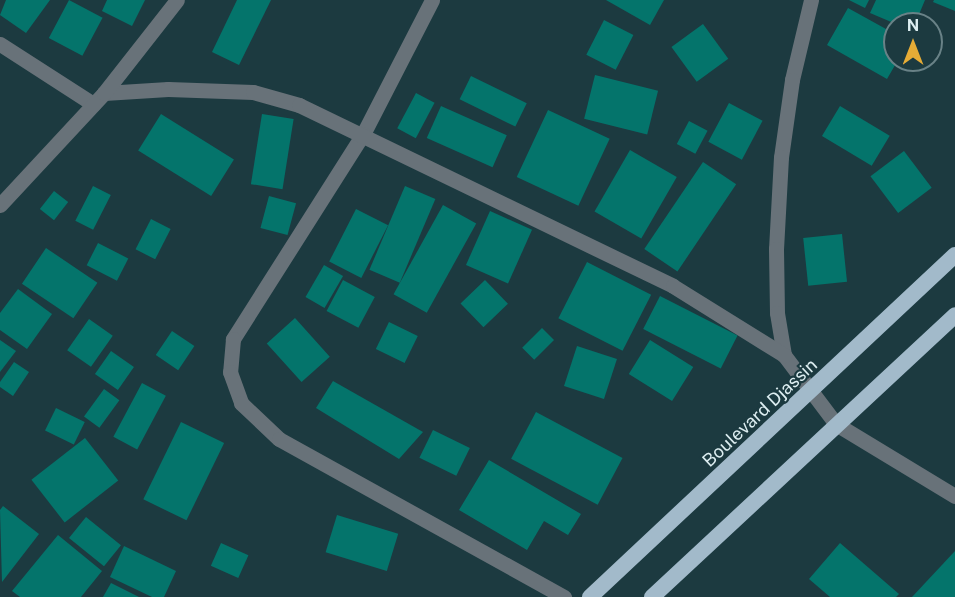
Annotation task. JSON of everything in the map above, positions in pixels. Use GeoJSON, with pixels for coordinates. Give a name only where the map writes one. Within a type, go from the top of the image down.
{"type":"FeatureCollection","features":[{"type":"Feature","properties":{"kind":"highway","name":"Boulevard Djassin"},"geometry":{"type":"LineString","coordinates":[[590,597],[811,393],[955,255]]}},
{"type":"Feature","properties":{"kind":"highway"},"geometry":{"type":"LineString","coordinates":[[652,597],[836,423],[955,315]]}},
{"type":"Feature","properties":{"kind":"street"},"geometry":{"type":"LineString","coordinates":[[0,205],[98,98],[177,0]]}},
{"type":"Feature","properties":{"kind":"street"},"geometry":{"type":"LineString","coordinates":[[432,0],[363,134],[232,339],[230,372],[241,403],[279,440],[564,597]]}},
{"type":"Feature","properties":{"kind":"street"},"geometry":{"type":"LineString","coordinates":[[784,355],[777,313],[776,249],[781,157],[792,80],[811,0]]}},
{"type":"Feature","properties":{"kind":"street"},"geometry":{"type":"LineString","coordinates":[[0,44],[98,98],[168,89],[253,92],[298,105],[363,134],[673,286],[784,355],[836,423],[955,496]]}},
{"type":"Feature","properties":{"kind":"building"},"geometry":{"type":"Polygon","coordinates":[[[6,0],[50,0],[26,33],[0,15],[6,0]]]}},
{"type":"Feature","properties":{"kind":"building"},"geometry":{"type":"Polygon","coordinates":[[[69,0],[103,18],[82,56],[49,38],[69,0]]]}},
{"type":"Feature","properties":{"kind":"building"},"geometry":{"type":"Polygon","coordinates":[[[107,0],[145,0],[132,26],[102,11],[107,0]]]}},
{"type":"Feature","properties":{"kind":"building"},"geometry":{"type":"Polygon","coordinates":[[[237,0],[271,0],[239,65],[212,52],[237,0]]]}},
{"type":"Feature","properties":{"kind":"building"},"geometry":{"type":"Polygon","coordinates":[[[606,0],[664,0],[650,25],[606,0]]]}},
{"type":"Feature","properties":{"kind":"building"},"geometry":{"type":"Polygon","coordinates":[[[849,0],[869,0],[865,8],[849,0]]]}},
{"type":"Feature","properties":{"kind":"building"},"geometry":{"type":"Polygon","coordinates":[[[876,0],[925,0],[920,12],[883,12],[883,18],[870,13],[876,0]]]}},
{"type":"Feature","properties":{"kind":"building"},"geometry":{"type":"Polygon","coordinates":[[[934,0],[955,0],[955,11],[933,2],[934,0]]]}},
{"type":"Feature","properties":{"kind":"building"},"geometry":{"type":"Polygon","coordinates":[[[848,8],[883,27],[883,72],[891,72],[887,79],[827,45],[848,8]]]}},
{"type":"Feature","properties":{"kind":"building"},"geometry":{"type":"Polygon","coordinates":[[[604,20],[633,35],[616,70],[586,55],[604,20]]]}},
{"type":"Feature","properties":{"kind":"building"},"geometry":{"type":"Polygon","coordinates":[[[703,24],[728,59],[697,82],[671,47],[703,24]]]}},
{"type":"Feature","properties":{"kind":"building"},"geometry":{"type":"Polygon","coordinates":[[[595,75],[658,91],[647,134],[584,119],[595,75]]]}},
{"type":"Feature","properties":{"kind":"building"},"geometry":{"type":"Polygon","coordinates":[[[471,76],[527,103],[515,127],[460,99],[471,76]]]}},
{"type":"Feature","properties":{"kind":"building"},"geometry":{"type":"Polygon","coordinates":[[[416,93],[435,103],[416,138],[397,128],[416,93]]]}},
{"type":"Feature","properties":{"kind":"building"},"geometry":{"type":"Polygon","coordinates":[[[729,103],[763,121],[742,160],[708,142],[729,103]]]}},
{"type":"Feature","properties":{"kind":"building"},"geometry":{"type":"Polygon","coordinates":[[[441,106],[507,135],[493,167],[427,138],[441,106]]]}},
{"type":"Feature","properties":{"kind":"building"},"geometry":{"type":"Polygon","coordinates":[[[840,106],[890,136],[872,166],[822,136],[840,106]]]}},
{"type":"Feature","properties":{"kind":"building"},"geometry":{"type":"Polygon","coordinates":[[[548,110],[610,139],[578,206],[517,177],[548,110]]]}},
{"type":"Feature","properties":{"kind":"building"},"geometry":{"type":"Polygon","coordinates":[[[161,114],[234,160],[211,196],[138,150],[161,114]]]}},
{"type":"Feature","properties":{"kind":"building"},"geometry":{"type":"Polygon","coordinates":[[[262,114],[294,119],[282,189],[251,184],[262,114]]]}},
{"type":"Feature","properties":{"kind":"building"},"geometry":{"type":"Polygon","coordinates":[[[689,121],[708,131],[695,154],[677,144],[689,121]]]}},
{"type":"Feature","properties":{"kind":"building"},"geometry":{"type":"Polygon","coordinates":[[[630,150],[677,177],[641,238],[594,211],[630,150]]]}},
{"type":"Feature","properties":{"kind":"building"},"geometry":{"type":"Polygon","coordinates":[[[904,151],[932,188],[898,213],[870,176],[904,151]]]}},
{"type":"Feature","properties":{"kind":"building"},"geometry":{"type":"Polygon","coordinates":[[[703,162],[736,184],[677,271],[644,249],[703,162]]]}},
{"type":"Feature","properties":{"kind":"building"},"geometry":{"type":"Polygon","coordinates":[[[93,186],[111,195],[93,230],[75,221],[93,186]]]}},
{"type":"Feature","properties":{"kind":"building"},"geometry":{"type":"Polygon","coordinates":[[[405,186],[435,199],[400,283],[369,270],[405,186]]]}},
{"type":"Feature","properties":{"kind":"building"},"geometry":{"type":"Polygon","coordinates":[[[54,191],[68,202],[54,220],[40,209],[54,191]]]}},
{"type":"Feature","properties":{"kind":"building"},"geometry":{"type":"Polygon","coordinates":[[[269,196],[296,203],[288,235],[260,228],[269,196]]]}},
{"type":"Feature","properties":{"kind":"building"},"geometry":{"type":"Polygon","coordinates":[[[443,205],[476,223],[427,313],[394,294],[443,205]]]}},
{"type":"Feature","properties":{"kind":"building"},"geometry":{"type":"Polygon","coordinates":[[[356,209],[388,225],[361,278],[329,262],[356,209]]]}},
{"type":"Feature","properties":{"kind":"building"},"geometry":{"type":"Polygon","coordinates":[[[490,211],[532,230],[508,284],[466,265],[490,211]]]}},
{"type":"Feature","properties":{"kind":"building"},"geometry":{"type":"Polygon","coordinates":[[[151,219],[171,229],[155,259],[136,249],[151,219]]]}},
{"type":"Feature","properties":{"kind":"building"},"geometry":{"type":"Polygon","coordinates":[[[842,234],[847,282],[808,286],[803,238],[842,234]]]}},
{"type":"Feature","properties":{"kind":"building"},"geometry":{"type":"Polygon","coordinates":[[[98,243],[128,258],[117,281],[87,265],[98,243]]]}},
{"type":"Feature","properties":{"kind":"building"},"geometry":{"type":"Polygon","coordinates":[[[46,248],[97,283],[73,318],[22,284],[46,248]]]}},
{"type":"Feature","properties":{"kind":"building"},"geometry":{"type":"Polygon","coordinates":[[[587,262],[651,295],[623,351],[558,318],[587,262]]]}},
{"type":"Feature","properties":{"kind":"building"},"geometry":{"type":"Polygon","coordinates":[[[324,265],[343,276],[325,308],[306,297],[324,265]]]}},
{"type":"Feature","properties":{"kind":"building"},"geometry":{"type":"Polygon","coordinates":[[[343,280],[375,297],[358,328],[327,311],[343,280]]]}},
{"type":"Feature","properties":{"kind":"building"},"geometry":{"type":"Polygon","coordinates":[[[485,280],[508,304],[483,327],[461,304],[485,280]]]}},
{"type":"Feature","properties":{"kind":"building"},"geometry":{"type":"Polygon","coordinates":[[[18,289],[52,314],[27,349],[0,330],[0,313],[18,289]]]}},
{"type":"Feature","properties":{"kind":"building"},"geometry":{"type":"Polygon","coordinates":[[[660,296],[738,335],[721,368],[643,329],[660,296]]]}},
{"type":"Feature","properties":{"kind":"building"},"geometry":{"type":"Polygon","coordinates":[[[295,318],[330,357],[302,382],[267,343],[295,318]]]}},
{"type":"Feature","properties":{"kind":"building"},"geometry":{"type":"Polygon","coordinates":[[[89,319],[113,336],[91,367],[67,350],[89,319]]]}},
{"type":"Feature","properties":{"kind":"building"},"geometry":{"type":"Polygon","coordinates":[[[389,322],[418,336],[405,363],[376,349],[389,322]]]}},
{"type":"Feature","properties":{"kind":"building"},"geometry":{"type":"Polygon","coordinates":[[[542,328],[554,340],[534,360],[522,348],[542,328]]]}},
{"type":"Feature","properties":{"kind":"building"},"geometry":{"type":"Polygon","coordinates":[[[172,331],[194,346],[178,370],[156,355],[172,331]]]}},
{"type":"Feature","properties":{"kind":"building"},"geometry":{"type":"Polygon","coordinates":[[[0,340],[16,351],[0,372],[0,340]]]}},
{"type":"Feature","properties":{"kind":"building"},"geometry":{"type":"Polygon","coordinates":[[[650,340],[693,367],[672,401],[629,374],[650,340]]]}},
{"type":"Feature","properties":{"kind":"building"},"geometry":{"type":"Polygon","coordinates":[[[577,346],[617,359],[604,399],[564,386],[577,346]]]}},
{"type":"Feature","properties":{"kind":"building"},"geometry":{"type":"Polygon","coordinates":[[[111,351],[134,367],[118,390],[95,374],[111,351]]]}},
{"type":"Feature","properties":{"kind":"building"},"geometry":{"type":"Polygon","coordinates":[[[14,362],[29,372],[13,396],[0,387],[0,382],[14,362]]]}},
{"type":"Feature","properties":{"kind":"building"},"geometry":{"type":"Polygon","coordinates":[[[333,381],[423,432],[399,459],[316,408],[333,381]]]}},
{"type":"Feature","properties":{"kind":"building"},"geometry":{"type":"Polygon","coordinates":[[[142,383],[166,396],[137,450],[113,437],[142,383]]]}},
{"type":"Feature","properties":{"kind":"building"},"geometry":{"type":"Polygon","coordinates":[[[104,389],[119,400],[99,428],[84,417],[104,389]]]}},
{"type":"Feature","properties":{"kind":"building"},"geometry":{"type":"Polygon","coordinates":[[[56,408],[85,422],[74,444],[45,430],[56,408]]]}},
{"type":"Feature","properties":{"kind":"building"},"geometry":{"type":"Polygon","coordinates":[[[536,412],[623,458],[598,505],[511,459],[536,412]]]}},
{"type":"Feature","properties":{"kind":"building"},"geometry":{"type":"Polygon","coordinates":[[[181,422],[224,443],[186,520],[143,499],[181,422]]]}},
{"type":"Feature","properties":{"kind":"building"},"geometry":{"type":"Polygon","coordinates":[[[433,430],[470,448],[456,476],[419,458],[433,430]]]}},
{"type":"Feature","properties":{"kind":"building"},"geometry":{"type":"Polygon","coordinates":[[[85,438],[118,481],[65,522],[31,480],[85,438]]]}},
{"type":"Feature","properties":{"kind":"building"},"geometry":{"type":"Polygon","coordinates":[[[489,460],[581,514],[568,535],[544,521],[527,550],[459,510],[489,460]]]}},
{"type":"Feature","properties":{"kind":"building"},"geometry":{"type":"Polygon","coordinates":[[[3,506],[39,534],[2,582],[0,510],[3,506]]]}},
{"type":"Feature","properties":{"kind":"building"},"geometry":{"type":"Polygon","coordinates":[[[337,515],[398,534],[387,571],[326,552],[337,515]]]}},
{"type":"Feature","properties":{"kind":"building"},"geometry":{"type":"Polygon","coordinates":[[[86,517],[121,545],[104,566],[69,538],[86,517]]]}},
{"type":"Feature","properties":{"kind":"building"},"geometry":{"type":"Polygon","coordinates":[[[58,535],[102,571],[81,597],[20,597],[12,591],[58,535]]]}},
{"type":"Feature","properties":{"kind":"building"},"geometry":{"type":"Polygon","coordinates":[[[221,543],[248,555],[238,578],[211,566],[221,543]]]}},
{"type":"Feature","properties":{"kind":"building"},"geometry":{"type":"Polygon","coordinates":[[[840,543],[899,594],[896,597],[830,597],[809,579],[840,543]]]}},
{"type":"Feature","properties":{"kind":"building"},"geometry":{"type":"Polygon","coordinates":[[[124,546],[176,571],[164,597],[152,597],[110,577],[124,546]]]}},
{"type":"Feature","properties":{"kind":"building"},"geometry":{"type":"Polygon","coordinates":[[[955,551],[955,597],[912,597],[955,551]]]}},
{"type":"Feature","properties":{"kind":"building"},"geometry":{"type":"Polygon","coordinates":[[[111,583],[139,597],[103,597],[111,583]]]}}]}
